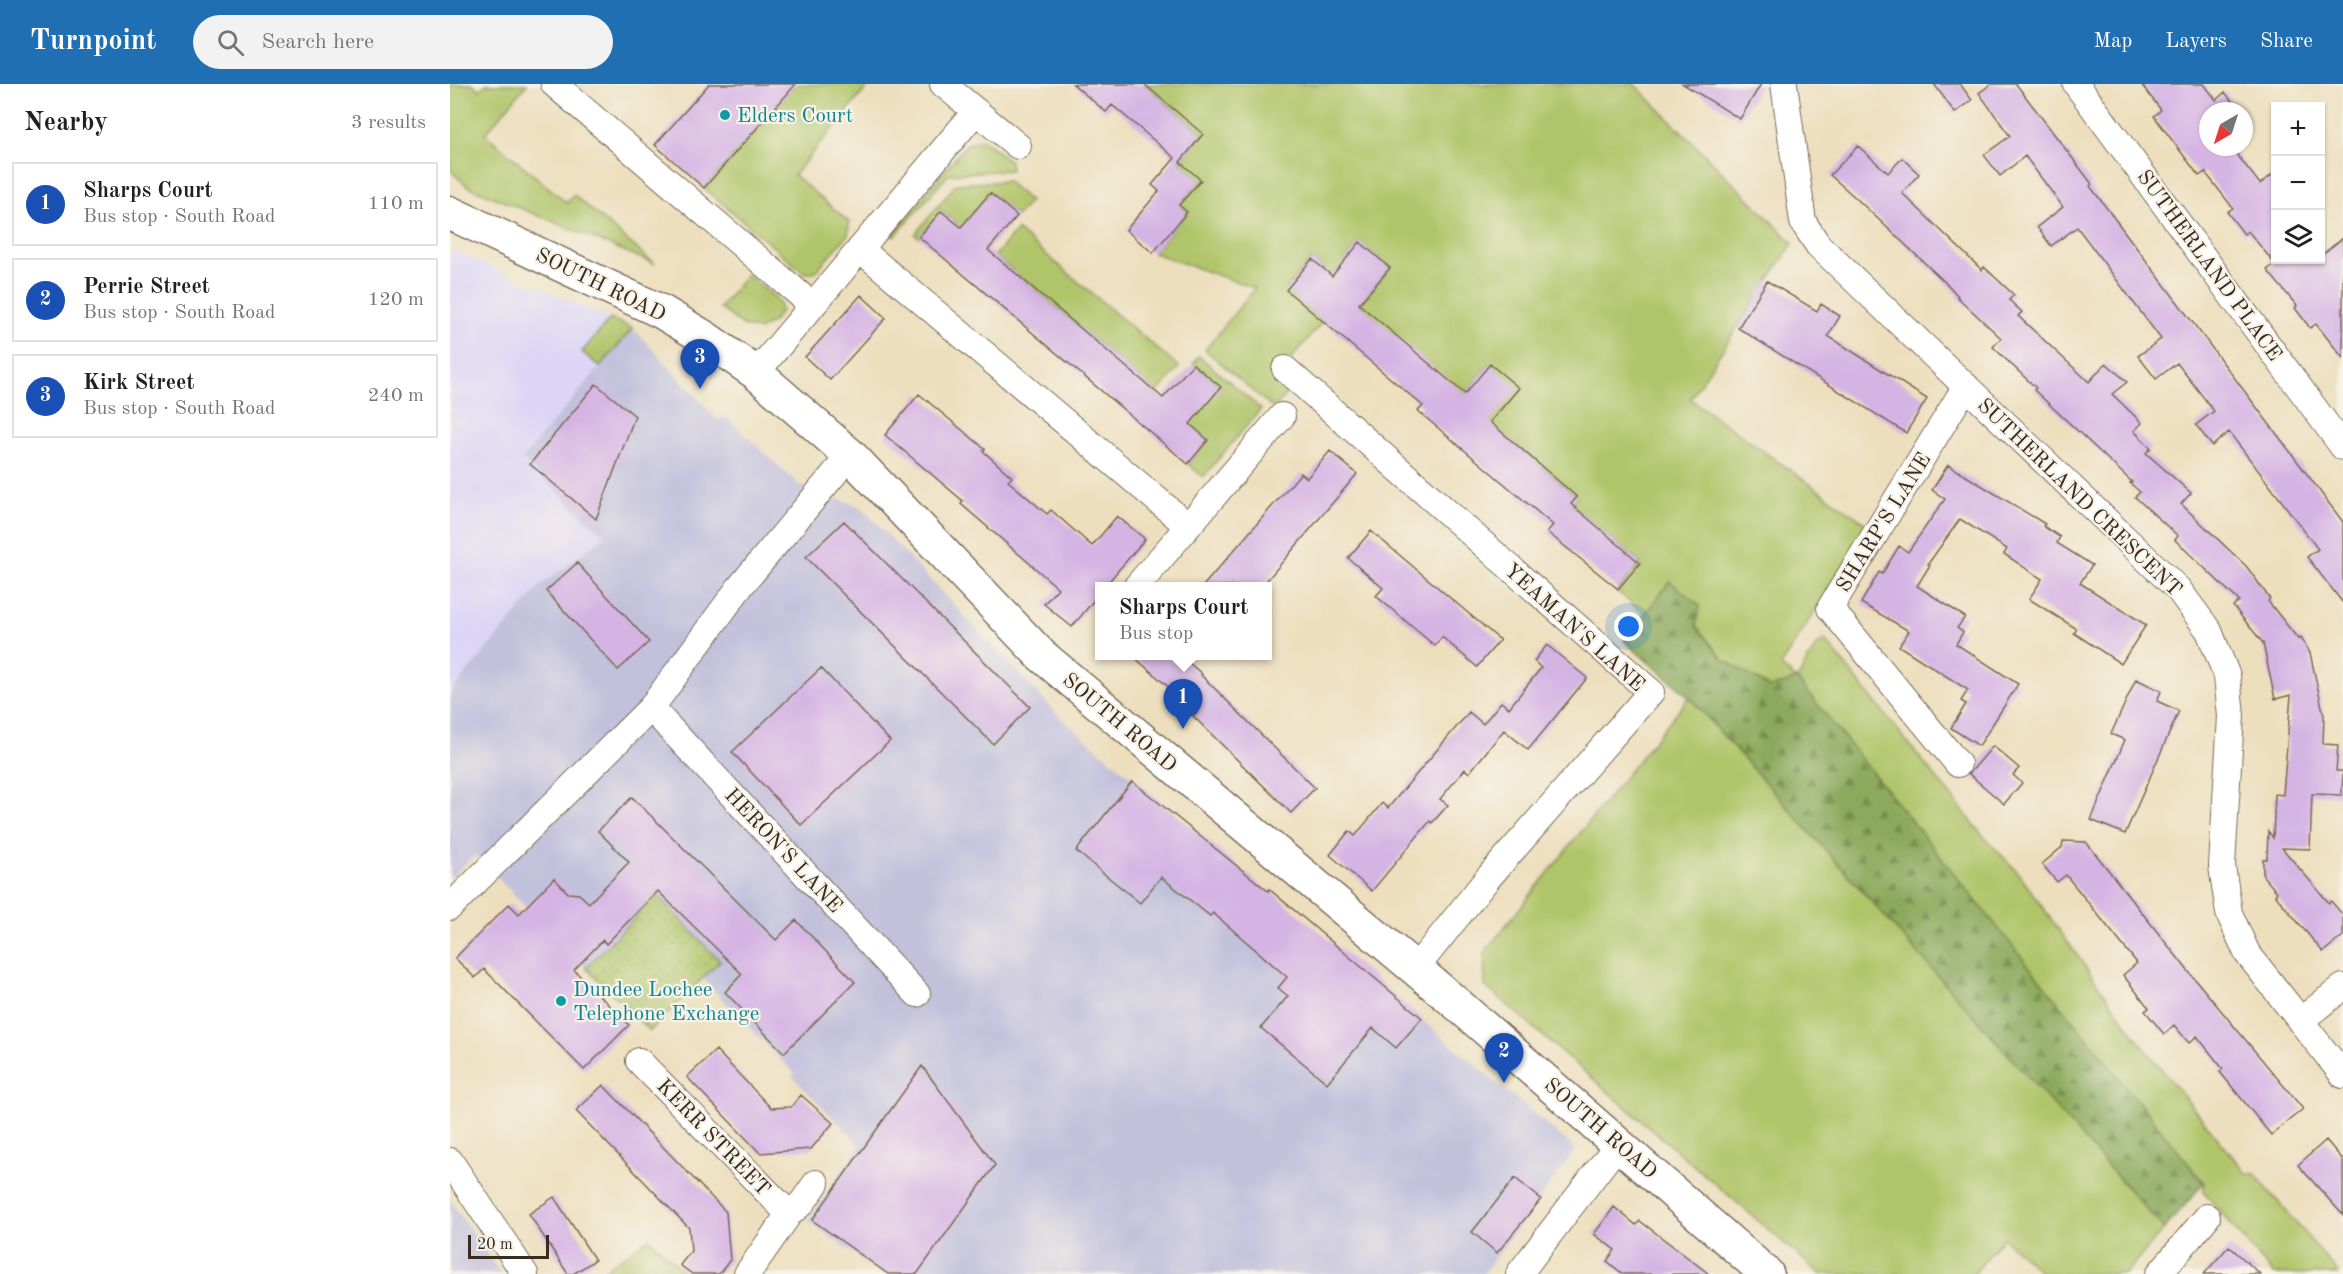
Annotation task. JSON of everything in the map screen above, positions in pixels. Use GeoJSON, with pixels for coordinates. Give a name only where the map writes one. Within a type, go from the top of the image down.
{"type":"FeatureCollection","features":[{"type":"Feature","properties":{"kind":"street"},"geometry":{"type":"LineString","coordinates":[[554,84],[812,305]]}},
{"type":"Feature","properties":{"kind":"street"},"geometry":{"type":"LineString","coordinates":[[943,84],[1017,146]]}},
{"type":"Feature","properties":{"kind":"street","name":"SUTHERLAND CRESCENT"},"geometry":{"type":"LineString","coordinates":[[1784,84],[1803,222],[1818,245],[2178,589],[2209,631],[2227,676],[2231,716],[2223,866],[2229,913],[2247,953],[2343,1075]]}},
{"type":"Feature","properties":{"kind":"street","name":"SUTHERLAND PLACE"},"geometry":{"type":"LineString","coordinates":[[2076,84],[2343,447]]}},
{"type":"Feature","properties":{"kind":"street"},"geometry":{"type":"LineString","coordinates":[[756,373],[976,111]]}},
{"type":"Feature","properties":{"kind":"street","name":"SOUTH ROAD"},"geometry":{"type":"LineString","coordinates":[[450,213],[662,312],[707,339],[756,373],[850,455],[1041,655],[1415,969],[1767,1274]]}},
{"type":"Feature","properties":{"kind":"street"},"geometry":{"type":"LineString","coordinates":[[860,249],[1188,526]]}},
{"type":"Feature","properties":{"kind":"street","name":"YEAMAN'S LANE"},"geometry":{"type":"LineString","coordinates":[[1285,369],[1651,692],[1488,879],[1415,969]]}},
{"type":"Feature","properties":{"kind":"street","name":"SHARP'S LANE"},"geometry":{"type":"LineString","coordinates":[[1958,764],[1830,608],[1966,386]]}},
{"type":"Feature","properties":{"kind":"street"},"geometry":{"type":"LineString","coordinates":[[1140,582],[1282,416]]}},
{"type":"Feature","properties":{"kind":"street"},"geometry":{"type":"LineString","coordinates":[[450,908],[651,708],[739,588],[850,455]]}},
{"type":"Feature","properties":{"kind":"street","name":"HERON'S LANE"},"geometry":{"type":"LineString","coordinates":[[651,708],[916,994]]}},
{"type":"Feature","properties":{"kind":"street"},"geometry":{"type":"LineString","coordinates":[[2300,1021],[2343,987]]}},
{"type":"Feature","properties":{"kind":"street","name":"KERR STREET"},"geometry":{"type":"LineString","coordinates":[[639,1060],[789,1214]]}},
{"type":"Feature","properties":{"kind":"street"},"geometry":{"type":"LineString","coordinates":[[1519,1274],[1618,1143]]}},
{"type":"Feature","properties":{"kind":"street"},"geometry":{"type":"LineString","coordinates":[[450,1161],[525,1274]]}},
{"type":"Feature","properties":{"kind":"street"},"geometry":{"type":"LineString","coordinates":[[747,1274],[789,1214],[802,1203],[816,1183]]}},
{"type":"Feature","properties":{"kind":"street"},"geometry":{"type":"LineString","coordinates":[[2159,1274],[2207,1217]]}},
{"type":"Feature","properties":{"kind":"shaded area"},"geometry":{"type":"Polygon","coordinates":[[[450,249],[633,328],[600,367],[605,536],[539,587],[450,693],[450,249]]]}},
{"type":"Feature","properties":{"kind":"shaded area"},"geometry":{"type":"Polygon","coordinates":[[[633,328],[717,419],[727,418],[799,485],[861,507],[1061,718],[1576,1149],[1483,1274],[882,1274],[808,1221],[860,1145],[792,1076],[794,1073],[703,979],[720,961],[655,892],[646,902],[647,905],[586,968],[475,855],[450,878],[450,693],[539,587],[605,536],[522,459],[633,328]]]}},
{"type":"Feature","properties":{"kind":"shaded area"},"geometry":{"type":"Polygon","coordinates":[[[450,1200],[501,1274],[450,1274],[450,1200]]]}},
{"type":"Feature","properties":{"kind":"green space"},"geometry":{"type":"Polygon","coordinates":[[[450,84],[473,84],[480,90],[486,84],[527,84],[485,134],[567,203],[574,195],[655,264],[467,186],[450,170],[450,84]]]}},
{"type":"Feature","properties":{"kind":"green space"},"geometry":{"type":"Polygon","coordinates":[[[796,84],[870,84],[794,175],[849,222],[848,235],[814,273],[804,273],[704,188],[796,84]]]}},
{"type":"Feature","properties":{"kind":"green space"},"geometry":{"type":"Polygon","coordinates":[[[1144,84],[1634,84],[1793,243],[1690,399],[1869,526],[1780,666],[1797,679],[1816,646],[1825,640],[1985,838],[2016,870],[2138,1040],[2246,1173],[2255,1174],[2339,1274],[2273,1274],[2204,1192],[2204,1183],[1770,688],[1723,659],[1696,626],[1670,582],[1645,615],[1617,591],[1640,563],[1571,504],[1577,497],[1490,423],[1490,364],[1460,400],[1359,304],[1390,268],[1360,242],[1332,276],[1312,259],[1286,289],[1323,321],[1275,378],[1289,391],[1274,409],[1205,350],[1255,288],[1153,253],[1187,212],[1179,205],[1200,180],[1180,162],[1203,134],[1144,84]]]}},
{"type":"Feature","properties":{"kind":"green space"},"geometry":{"type":"Polygon","coordinates":[[[982,139],[1010,161],[1011,170],[949,174],[895,236],[891,235],[966,145],[982,139]]]}},
{"type":"Feature","properties":{"kind":"green space"},"geometry":{"type":"Polygon","coordinates":[[[1007,181],[1030,201],[1017,216],[990,193],[965,223],[968,233],[942,211],[919,237],[915,234],[956,184],[1007,181]]]}},
{"type":"Feature","properties":{"kind":"green space"},"geometry":{"type":"Polygon","coordinates":[[[1017,230],[1179,367],[1157,393],[995,256],[1017,230]]]}},
{"type":"Feature","properties":{"kind":"green space"},"geometry":{"type":"Polygon","coordinates":[[[747,274],[778,300],[781,311],[773,322],[759,330],[743,326],[720,308],[747,274]]]}},
{"type":"Feature","properties":{"kind":"green space"},"geometry":{"type":"Polygon","coordinates":[[[610,319],[633,328],[600,367],[582,352],[610,319]]]}},
{"type":"Feature","properties":{"kind":"green space"},"geometry":{"type":"Polygon","coordinates":[[[1199,356],[1261,409],[1203,477],[1188,464],[1208,440],[1182,418],[1220,387],[1193,364],[1199,356]]]}},
{"type":"Feature","properties":{"kind":"green space"},"geometry":{"type":"Polygon","coordinates":[[[1670,581],[1700,606],[1696,626],[1723,659],[1770,688],[1797,679],[2204,1183],[2164,1229],[1689,697],[1624,641],[1670,581]]]}},
{"type":"Feature","properties":{"kind":"green space"},"geometry":{"type":"Polygon","coordinates":[[[1689,697],[2164,1229],[2125,1274],[2043,1274],[2003,1238],[1974,1274],[1820,1274],[1485,986],[1484,953],[1689,697]]]}},
{"type":"Feature","properties":{"kind":"green space"},"geometry":{"type":"Polygon","coordinates":[[[657,895],[720,961],[650,1031],[586,968],[657,895]]]}},
{"type":"Feature","properties":{"kind":"green space"},"geometry":{"type":"Polygon","coordinates":[[[649,1238],[686,1274],[599,1274],[649,1238]]]}},
{"type":"Feature","properties":{"kind":"building","name":"Elders Court"},"geometry":{"type":"Polygon","coordinates":[[[709,84],[796,84],[704,188],[655,145],[709,84]]]}},
{"type":"Feature","properties":{"kind":"building"},"geometry":{"type":"Polygon","coordinates":[[[1073,84],[1144,84],[1203,134],[1180,162],[1201,180],[1179,205],[1187,212],[1153,253],[1126,230],[1159,191],[1152,185],[1175,158],[1112,105],[1106,112],[1073,84]]]}},
{"type":"Feature","properties":{"kind":"building"},"geometry":{"type":"Polygon","coordinates":[[[1683,84],[1761,84],[1740,119],[1683,84]]]}},
{"type":"Feature","properties":{"kind":"building"},"geometry":{"type":"Polygon","coordinates":[[[1934,84],[1960,84],[1972,100],[1955,113],[1934,84]]]}},
{"type":"Feature","properties":{"kind":"building"},"geometry":{"type":"Polygon","coordinates":[[[1991,84],[2016,84],[2343,522],[2343,603],[2307,557],[2318,549],[2229,432],[2212,446],[2196,425],[2214,411],[2177,363],[2156,379],[2138,356],[2161,339],[2077,227],[2051,246],[2037,227],[2063,207],[2025,156],[2000,176],[1984,155],[2010,136],[1979,93],[1991,84]]]}},
{"type":"Feature","properties":{"kind":"building"},"geometry":{"type":"Polygon","coordinates":[[[2141,84],[2204,84],[2216,100],[2225,92],[2232,102],[2199,102],[2199,156],[2238,156],[2260,184],[2271,176],[2271,259],[2248,231],[2244,234],[2227,212],[2233,208],[2205,172],[2199,176],[2154,116],[2161,110],[2141,84]]]}},
{"type":"Feature","properties":{"kind":"building"},"geometry":{"type":"Polygon","coordinates":[[[1858,146],[1888,173],[1902,158],[1919,174],[1902,193],[1982,270],[1984,267],[2014,295],[2009,300],[2022,312],[2018,316],[2089,382],[2106,363],[2127,382],[2112,394],[2142,423],[2134,431],[2151,448],[2146,453],[2191,493],[2181,504],[2247,567],[2270,599],[2268,601],[2298,639],[2301,638],[2310,653],[2324,716],[2323,744],[2338,745],[2336,771],[2343,771],[2342,795],[2312,794],[2310,849],[2282,848],[2329,903],[2331,901],[2343,915],[2343,936],[2323,952],[2275,895],[2277,892],[2263,876],[2263,859],[2267,859],[2268,831],[2273,838],[2275,794],[2283,795],[2291,695],[2275,699],[2263,643],[2233,606],[2239,601],[2175,540],[2178,536],[2135,497],[2140,492],[2130,483],[2132,482],[2034,390],[2036,388],[1993,347],[2001,338],[1830,175],[1858,146]]]}},
{"type":"Feature","properties":{"kind":"building"},"geometry":{"type":"Polygon","coordinates":[[[990,193],[1017,216],[988,250],[1163,398],[1193,364],[1221,387],[1190,424],[1208,440],[1188,464],[919,237],[941,211],[961,227],[990,193]]]}},
{"type":"Feature","properties":{"kind":"building"},"geometry":{"type":"Polygon","coordinates":[[[2343,238],[2343,358],[2316,324],[2310,328],[2295,308],[2297,306],[2267,270],[2275,264],[2325,264],[2325,252],[2343,238]]]}},
{"type":"Feature","properties":{"kind":"building"},"geometry":{"type":"Polygon","coordinates":[[[1360,242],[1390,268],[1359,304],[1465,394],[1490,364],[1519,388],[1490,422],[1577,497],[1571,504],[1640,563],[1618,589],[1547,532],[1553,525],[1418,411],[1423,406],[1286,290],[1312,259],[1332,276],[1360,242]]]}},
{"type":"Feature","properties":{"kind":"building"},"geometry":{"type":"Polygon","coordinates":[[[1767,281],[1817,311],[1821,304],[1840,316],[1828,336],[1927,399],[1906,433],[1738,328],[1767,281]]]}},
{"type":"Feature","properties":{"kind":"building"},"geometry":{"type":"Polygon","coordinates":[[[861,295],[886,318],[830,380],[805,357],[861,295]]]}},
{"type":"Feature","properties":{"kind":"building"},"geometry":{"type":"Polygon","coordinates":[[[596,384],[635,416],[596,519],[530,464],[596,384]]]}},
{"type":"Feature","properties":{"kind":"building"},"geometry":{"type":"Polygon","coordinates":[[[919,394],[985,449],[983,451],[1012,477],[1008,481],[1047,514],[1051,510],[1092,546],[1117,516],[1145,539],[1108,582],[1095,582],[1095,599],[1072,627],[1044,604],[1058,588],[961,504],[963,501],[885,435],[919,394]]]}},
{"type":"Feature","properties":{"kind":"building"},"geometry":{"type":"Polygon","coordinates":[[[1330,451],[1357,474],[1265,582],[1206,582],[1301,473],[1307,478],[1330,451]]]}},
{"type":"Feature","properties":{"kind":"building"},"geometry":{"type":"Polygon","coordinates":[[[1948,465],[2045,524],[2043,526],[2060,537],[2057,543],[2092,565],[2080,583],[2146,625],[2121,664],[2074,633],[2077,629],[2029,599],[2042,579],[2004,554],[2007,549],[1960,519],[1928,564],[1930,565],[1917,586],[1965,617],[1957,628],[1963,632],[1956,644],[2018,684],[1979,746],[1951,728],[1966,704],[1961,701],[1968,690],[1899,646],[1909,631],[1861,603],[1879,572],[1882,574],[1899,546],[1908,552],[1945,499],[1932,490],[1948,465]]]}},
{"type":"Feature","properties":{"kind":"building"},"geometry":{"type":"Polygon","coordinates":[[[844,521],[1030,707],[993,744],[806,557],[844,521]]]}},
{"type":"Feature","properties":{"kind":"building"},"geometry":{"type":"Polygon","coordinates":[[[1371,531],[1500,640],[1477,667],[1442,637],[1435,646],[1376,596],[1383,588],[1348,558],[1371,531]]]}},
{"type":"Feature","properties":{"kind":"building"},"geometry":{"type":"Polygon","coordinates":[[[577,563],[649,642],[618,670],[546,591],[577,563]]]}},
{"type":"Feature","properties":{"kind":"building"},"geometry":{"type":"Polygon","coordinates":[[[1547,645],[1587,678],[1528,750],[1504,730],[1469,773],[1465,769],[1440,799],[1448,805],[1432,823],[1430,821],[1372,891],[1330,855],[1349,831],[1355,836],[1382,803],[1388,808],[1469,712],[1483,724],[1501,702],[1509,708],[1541,668],[1534,661],[1547,645]]]}},
{"type":"Feature","properties":{"kind":"building"},"geometry":{"type":"Polygon","coordinates":[[[1138,660],[1186,660],[1315,788],[1291,813],[1193,716],[1197,712],[1138,660]]]}},
{"type":"Feature","properties":{"kind":"building"},"geometry":{"type":"Polygon","coordinates":[[[821,668],[890,741],[801,825],[732,752],[821,668]]]}},
{"type":"Feature","properties":{"kind":"building"},"geometry":{"type":"Polygon","coordinates":[[[2136,679],[2161,691],[2157,701],[2179,711],[2125,834],[2091,820],[2125,740],[2111,734],[2136,679]]]}},
{"type":"Feature","properties":{"kind":"building"},"geometry":{"type":"Polygon","coordinates":[[[1993,746],[2019,768],[2013,775],[2022,783],[2004,804],[1969,774],[1993,746]]]}},
{"type":"Feature","properties":{"kind":"building"},"geometry":{"type":"Polygon","coordinates":[[[1132,781],[1268,891],[1269,889],[1422,1018],[1396,1048],[1373,1028],[1327,1083],[1261,1028],[1288,996],[1278,988],[1287,977],[1213,913],[1210,916],[1161,877],[1140,903],[1076,851],[1132,781]]]}},
{"type":"Feature","properties":{"kind":"building"},"geometry":{"type":"Polygon","coordinates":[[[632,797],[776,940],[796,920],[855,982],[784,1053],[725,992],[742,974],[658,891],[606,944],[603,940],[574,970],[629,1025],[584,1070],[484,969],[475,978],[455,958],[509,904],[519,914],[554,878],[568,893],[579,894],[589,903],[629,862],[598,831],[632,797]]]}},
{"type":"Feature","properties":{"kind":"building"},"geometry":{"type":"Polygon","coordinates":[[[2063,841],[2086,842],[2189,972],[2303,1109],[2271,1135],[2220,1072],[2223,1069],[2197,1036],[2189,1043],[2174,1025],[2164,1034],[2145,1011],[2149,1008],[2123,975],[2137,963],[2066,875],[2057,882],[2042,864],[2062,847],[2063,841]]]}},
{"type":"Feature","properties":{"kind":"building"},"geometry":{"type":"Polygon","coordinates":[[[716,1050],[771,1108],[791,1107],[801,1095],[833,1123],[811,1149],[760,1153],[687,1077],[716,1050]]]}},
{"type":"Feature","properties":{"kind":"building"},"geometry":{"type":"Polygon","coordinates":[[[922,1066],[995,1165],[917,1274],[888,1274],[812,1220],[922,1066]]]}},
{"type":"Feature","properties":{"kind":"building"},"geometry":{"type":"Polygon","coordinates":[[[603,1085],[726,1212],[730,1260],[719,1274],[692,1274],[680,1265],[691,1251],[689,1228],[576,1111],[603,1085]]]}},
{"type":"Feature","properties":{"kind":"building"},"geometry":{"type":"Polygon","coordinates":[[[2326,1140],[2343,1160],[2343,1215],[2298,1165],[2326,1140]]]}},
{"type":"Feature","properties":{"kind":"building"},"geometry":{"type":"Polygon","coordinates":[[[1515,1178],[1541,1199],[1497,1253],[1472,1232],[1515,1178]]]}},
{"type":"Feature","properties":{"kind":"building"},"geometry":{"type":"Polygon","coordinates":[[[554,1197],[595,1260],[573,1274],[568,1274],[529,1214],[554,1197]]]}},
{"type":"Feature","properties":{"kind":"building"},"geometry":{"type":"Polygon","coordinates":[[[1614,1207],[1636,1225],[1640,1221],[1709,1274],[1623,1274],[1607,1261],[1615,1250],[1594,1234],[1614,1207]]]}},
{"type":"Feature","properties":{"kind":"building"},"geometry":{"type":"Polygon","coordinates":[[[2229,1246],[2260,1274],[2204,1274],[2229,1246]]]}},
{"type":"Feature","properties":{"kind":"place","name":"Elders Court"},"geometry":{"type":"Point","coordinates":[725,115]}},
{"type":"Feature","properties":{"kind":"place","name":"Kirk Street"},"geometry":{"type":"Point","coordinates":[700,389]}},
{"type":"Feature","properties":{"kind":"place","name":"Sharps Court"},"geometry":{"type":"Point","coordinates":[1183,729]}},
{"type":"Feature","properties":{"kind":"place","name":"Dundee Lochee Telephone Exchange"},"geometry":{"type":"Point","coordinates":[561,1001]}},
{"type":"Feature","properties":{"kind":"place","name":"Perrie Street"},"geometry":{"type":"Point","coordinates":[1504,1083]}}]}
